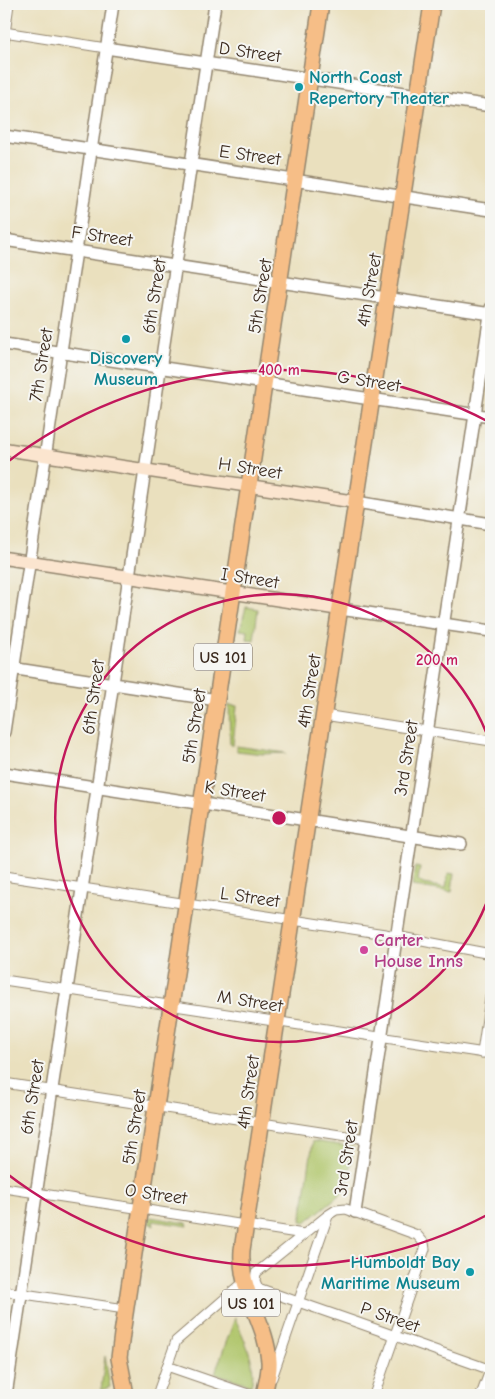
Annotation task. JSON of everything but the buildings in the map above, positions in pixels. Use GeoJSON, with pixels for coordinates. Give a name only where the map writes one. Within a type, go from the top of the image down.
{"type":"FeatureCollection","features":[{"type":"Feature","properties":{"kind":"highway","name":"5th Street"},"geometry":{"type":"LineString","coordinates":[[126,1395],[119,1358],[125,1309],[266,382],[321,4]]}},
{"type":"Feature","properties":{"kind":"highway","name":"4th Street"},"geometry":{"type":"LineString","coordinates":[[265,1388],[269,1363],[266,1345],[242,1259],[386,297],[404,197],[432,4]]}},
{"type":"Feature","properties":{"kind":"main road","name":"H Street"},"geometry":{"type":"LineString","coordinates":[[4,449],[356,502]]}},
{"type":"Feature","properties":{"kind":"main road","name":"I Street"},"geometry":{"type":"LineString","coordinates":[[4,558],[340,609]]}},
{"type":"Feature","properties":{"kind":"street"},"geometry":{"type":"LineString","coordinates":[[4,35],[9,4]]}},
{"type":"Feature","properties":{"kind":"street","name":"7th Street"},"geometry":{"type":"LineString","coordinates":[[4,732],[8,668],[29,562],[113,4]]}},
{"type":"Feature","properties":{"kind":"street","name":"6th Street"},"geometry":{"type":"LineString","coordinates":[[6,1395],[65,990],[216,4]]}},
{"type":"Feature","properties":{"kind":"street","name":"D Street"},"geometry":{"type":"LineString","coordinates":[[4,35],[106,48],[491,106]]}},
{"type":"Feature","properties":{"kind":"street","name":"E Street"},"geometry":{"type":"LineString","coordinates":[[4,136],[491,210]]}},
{"type":"Feature","properties":{"kind":"street","name":"F Street"},"geometry":{"type":"LineString","coordinates":[[4,240],[491,312]]}},
{"type":"Feature","properties":{"kind":"street","name":"3rd Street"},"geometry":{"type":"LineString","coordinates":[[355,1212],[491,312]]}},
{"type":"Feature","properties":{"kind":"street","name":"G Street"},"geometry":{"type":"LineString","coordinates":[[4,344],[266,382],[491,418]]}},
{"type":"Feature","properties":{"kind":"street","name":"H Street"},"geometry":{"type":"LineString","coordinates":[[356,502],[491,524]]}},
{"type":"Feature","properties":{"kind":"street","name":"I Street"},"geometry":{"type":"LineString","coordinates":[[340,609],[491,631]]}},
{"type":"Feature","properties":{"kind":"street"},"geometry":{"type":"LineString","coordinates":[[8,668],[217,700]]}},
{"type":"Feature","properties":{"kind":"street"},"geometry":{"type":"LineString","coordinates":[[324,715],[491,741]]}},
{"type":"Feature","properties":{"kind":"street","name":"K Street"},"geometry":{"type":"LineString","coordinates":[[4,773],[462,844]]}},
{"type":"Feature","properties":{"kind":"street","name":"L Street"},"geometry":{"type":"LineString","coordinates":[[4,876],[397,936],[491,954]]}},
{"type":"Feature","properties":{"kind":"street","name":"M Street"},"geometry":{"type":"LineString","coordinates":[[4,980],[491,1054]]}},
{"type":"Feature","properties":{"kind":"street"},"geometry":{"type":"LineString","coordinates":[[482,1053],[491,991]]}},
{"type":"Feature","properties":{"kind":"street"},"geometry":{"type":"LineString","coordinates":[[4,1083],[366,1139]]}},
{"type":"Feature","properties":{"kind":"street","name":"O Street"},"geometry":{"type":"LineString","coordinates":[[4,1188],[304,1234]]}},
{"type":"Feature","properties":{"kind":"street"},"geometry":{"type":"LineString","coordinates":[[157,1395],[176,1342],[304,1234],[328,1215],[342,1208],[418,1234],[424,1243],[425,1249],[374,1395]]}},
{"type":"Feature","properties":{"kind":"street","name":"4th Street"},"geometry":{"type":"LineString","coordinates":[[265,1388],[275,1372],[328,1215]]}},
{"type":"Feature","properties":{"kind":"street","name":"P Street"},"geometry":{"type":"LineString","coordinates":[[249,1282],[258,1288],[491,1369]]}},
{"type":"Feature","properties":{"kind":"street"},"geometry":{"type":"LineString","coordinates":[[4,1291],[125,1309]]}},
{"type":"Feature","properties":{"kind":"street"},"geometry":{"type":"LineString","coordinates":[[167,1366],[251,1395]]}},
{"type":"Feature","properties":{"kind":"street"},"geometry":{"type":"LineString","coordinates":[[482,1395],[491,1369]]}},
{"type":"Feature","properties":{"kind":"green space"},"geometry":{"type":"Polygon","coordinates":[[[246,607],[258,609],[254,640],[247,639],[248,631],[240,630],[246,607]]]}},
{"type":"Feature","properties":{"kind":"green space"},"geometry":{"type":"Polygon","coordinates":[[[229,705],[237,706],[233,745],[230,745],[229,705]]]}},
{"type":"Feature","properties":{"kind":"green space"},"geometry":{"type":"Polygon","coordinates":[[[236,746],[286,753],[263,754],[237,751],[236,746]]]}},
{"type":"Feature","properties":{"kind":"green space"},"geometry":{"type":"Polygon","coordinates":[[[415,867],[420,868],[418,880],[423,884],[446,888],[448,873],[454,874],[452,892],[412,886],[415,867]]]}},
{"type":"Feature","properties":{"kind":"green space"},"geometry":{"type":"Polygon","coordinates":[[[313,1141],[353,1147],[347,1189],[306,1222],[301,1221],[313,1141]]]}},
{"type":"Feature","properties":{"kind":"green space"},"geometry":{"type":"Polygon","coordinates":[[[150,1217],[187,1223],[188,1226],[153,1221],[154,1226],[149,1223],[150,1217]]]}},
{"type":"Feature","properties":{"kind":"green space"},"geometry":{"type":"Polygon","coordinates":[[[235,1318],[253,1368],[251,1385],[215,1373],[235,1318]]]}},
{"type":"Feature","properties":{"kind":"green space"},"geometry":{"type":"Polygon","coordinates":[[[105,1356],[110,1387],[101,1390],[105,1356]]]}},
{"type":"Feature","properties":{"kind":"place","name":"North Coast Repertory Theater"},"geometry":{"type":"Point","coordinates":[299,87]}},
{"type":"Feature","properties":{"kind":"place","name":"Discovery Museum"},"geometry":{"type":"Point","coordinates":[126,339]}},
{"type":"Feature","properties":{"kind":"place","name":"Carter House Inns"},"geometry":{"type":"Point","coordinates":[364,950]}},
{"type":"Feature","properties":{"kind":"place","name":"Humboldt Bay Maritime Museum"},"geometry":{"type":"Point","coordinates":[470,1272]}}]}
